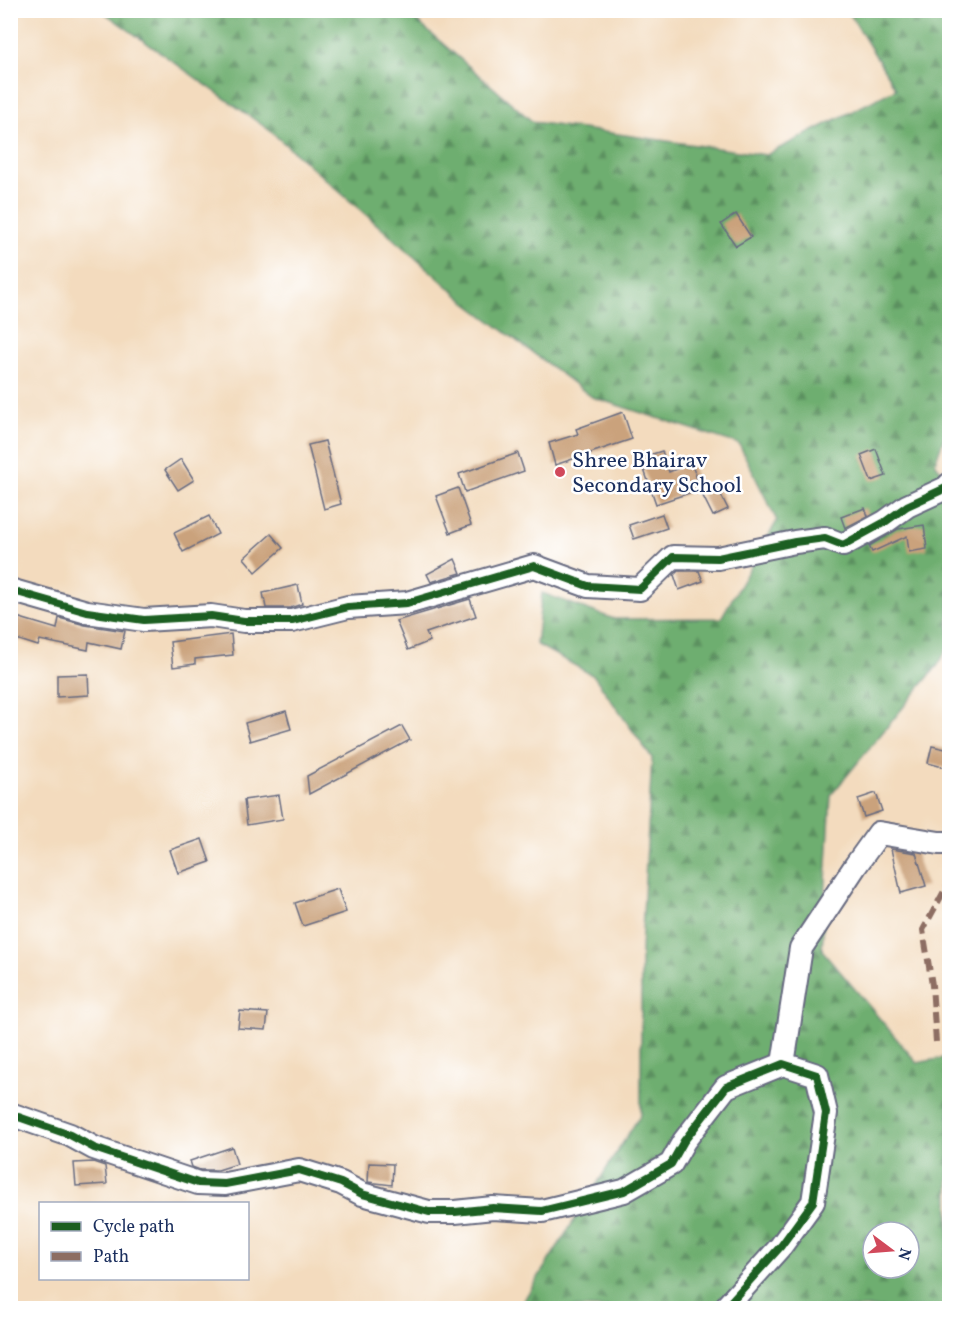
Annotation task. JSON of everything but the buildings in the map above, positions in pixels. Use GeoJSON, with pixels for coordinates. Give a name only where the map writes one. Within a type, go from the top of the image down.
{"type":"FeatureCollection","features":[{"type":"Feature","properties":{"kind":"street"},"geometry":{"type":"LineString","coordinates":[[10,590],[87,612],[144,620],[211,616],[244,621],[292,621],[348,607],[406,603],[534,566],[588,586],[640,588],[673,557],[718,558],[825,538],[843,545],[885,522],[907,506],[950,484]]}},
{"type":"Feature","properties":{"kind":"street"},"geometry":{"type":"LineString","coordinates":[[783,1064],[801,948],[879,833],[950,843]]}},
{"type":"Feature","properties":{"kind":"street"},"geometry":{"type":"LineString","coordinates":[[10,1114],[70,1135],[94,1148],[198,1183],[225,1184],[299,1170],[341,1183],[362,1194],[429,1212],[493,1208],[542,1211],[624,1191],[671,1164],[684,1141],[726,1087],[783,1064],[818,1075],[826,1113],[813,1202],[781,1246],[725,1308]]}},
{"type":"Feature","properties":{"kind":"green space"},"geometry":{"type":"Polygon","coordinates":[[[102,11],[405,11],[533,122],[766,155],[896,89],[848,11],[949,11],[950,420],[935,463],[949,480],[949,645],[938,665],[831,795],[822,950],[917,1063],[949,1057],[949,1308],[519,1308],[641,1114],[641,949],[652,758],[594,676],[536,644],[542,593],[614,619],[721,618],[777,521],[739,444],[592,397],[469,305],[269,130],[102,11]]]}},
{"type":"Feature","properties":{"kind":"marked path"},"geometry":{"type":"LineString","coordinates":[[936,1042],[932,985],[923,930],[950,880]]}},
{"type":"Feature","properties":{"kind":"cycle path"},"geometry":{"type":"LineString","coordinates":[[10,590],[87,612],[144,620],[211,616],[244,621],[292,621],[348,607],[407,603],[534,566],[588,586],[640,589],[673,557],[718,558],[825,538],[843,545],[885,522],[907,506],[950,484]]}},
{"type":"Feature","properties":{"kind":"cycle path"},"geometry":{"type":"LineString","coordinates":[[10,1114],[70,1135],[94,1148],[198,1183],[225,1184],[299,1170],[341,1183],[362,1194],[429,1212],[493,1208],[542,1211],[624,1191],[671,1164],[684,1141],[726,1087],[783,1064],[817,1075],[826,1113],[813,1202],[781,1246],[725,1308]]}},
{"type":"Feature","properties":{"kind":"place","name":"Shree Bhairav Secondary School"},"geometry":{"type":"Point","coordinates":[560,472]}}]}
